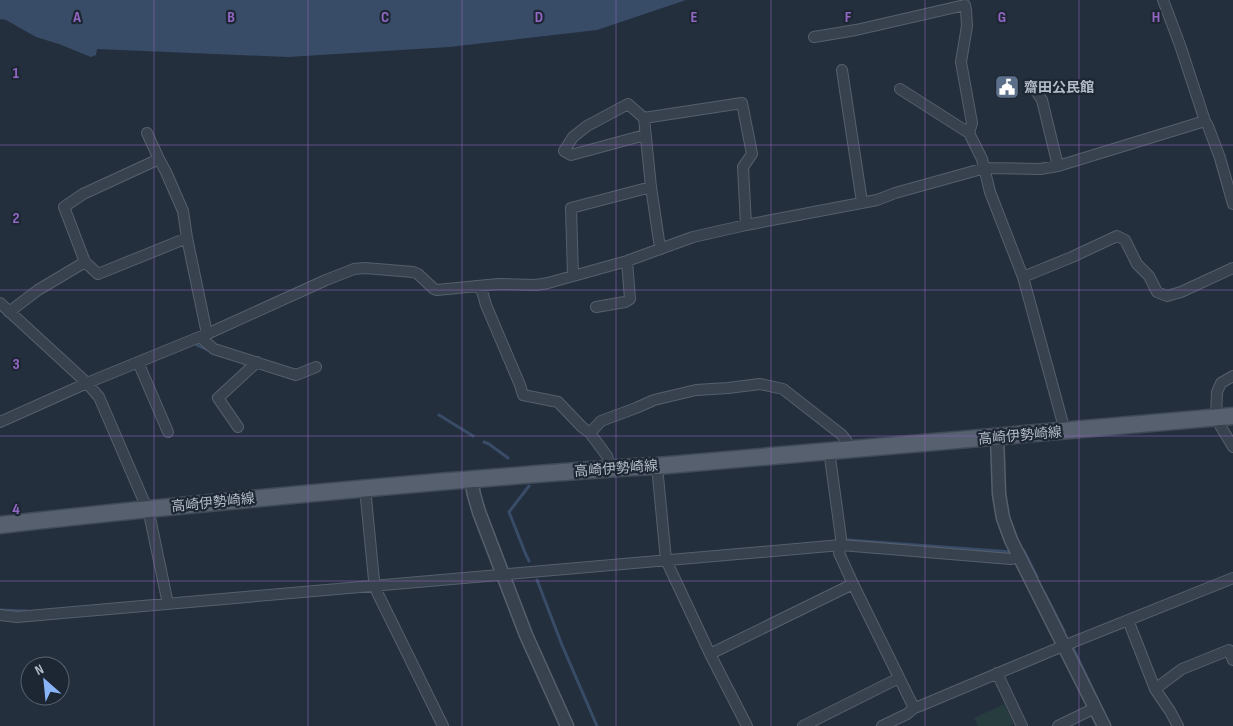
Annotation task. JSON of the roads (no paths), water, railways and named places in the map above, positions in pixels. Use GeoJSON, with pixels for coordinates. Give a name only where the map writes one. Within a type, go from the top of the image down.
{"type":"FeatureCollection","features":[{"type":"Feature","properties":{"kind":"main road","name":"高崎伊勢崎線"},"geometry":{"type":"LineString","coordinates":[[0,524],[365,488],[610,468],[657,466],[1233,416]]}},
{"type":"Feature","properties":{"kind":"street"},"geometry":{"type":"LineString","coordinates":[[1163,0],[1205,121],[1220,158],[1233,204]]}},
{"type":"Feature","properties":{"kind":"street"},"geometry":{"type":"LineString","coordinates":[[814,37],[856,30],[965,5],[967,26],[962,62],[972,123],[969,133]]}},
{"type":"Feature","properties":{"kind":"street"},"geometry":{"type":"LineString","coordinates":[[842,70],[862,202]]}},
{"type":"Feature","properties":{"kind":"street"},"geometry":{"type":"LineString","coordinates":[[900,89],[969,133],[982,159],[990,192],[1023,277],[1065,431]]}},
{"type":"Feature","properties":{"kind":"street"},"geometry":{"type":"LineString","coordinates":[[1036,91],[1042,100],[1058,166]]}},
{"type":"Feature","properties":{"kind":"street"},"geometry":{"type":"LineString","coordinates":[[644,118],[742,103],[752,154],[743,166],[746,225]]}},
{"type":"Feature","properties":{"kind":"street"},"geometry":{"type":"LineString","coordinates":[[645,135],[570,154],[564,151],[573,136],[628,104],[644,118],[651,187],[661,249]]}},
{"type":"Feature","properties":{"kind":"street"},"geometry":{"type":"LineString","coordinates":[[0,422],[87,383],[204,335],[326,280],[360,268],[413,272],[418,274],[434,289],[438,290],[498,284],[536,285],[627,261],[693,237],[876,200],[985,168],[1040,169],[1058,166],[1205,121]]}},
{"type":"Feature","properties":{"kind":"street"},"geometry":{"type":"LineString","coordinates":[[147,133],[183,211],[204,335],[214,348],[296,375],[316,367]]}},
{"type":"Feature","properties":{"kind":"street"},"geometry":{"type":"LineString","coordinates":[[158,159],[83,194],[64,207],[85,262],[98,274],[187,238]]}},
{"type":"Feature","properties":{"kind":"street"},"geometry":{"type":"LineString","coordinates":[[573,276],[571,208],[651,187]]}},
{"type":"Feature","properties":{"kind":"street"},"geometry":{"type":"LineString","coordinates":[[1023,277],[1117,236],[1125,240],[1138,264],[1149,276],[1158,292],[1167,296],[1233,268]]}},
{"type":"Feature","properties":{"kind":"street"},"geometry":{"type":"LineString","coordinates":[[596,307],[630,300],[627,261]]}},
{"type":"Feature","properties":{"kind":"street"},"geometry":{"type":"LineString","coordinates":[[9,312],[38,290],[85,262]]}},
{"type":"Feature","properties":{"kind":"street"},"geometry":{"type":"LineString","coordinates":[[477,286],[482,291],[523,395],[558,402],[590,433],[607,456],[610,468]]}},
{"type":"Feature","properties":{"kind":"street"},"geometry":{"type":"LineString","coordinates":[[0,304],[87,383],[99,397],[148,508],[168,604]]}},
{"type":"Feature","properties":{"kind":"street"},"geometry":{"type":"LineString","coordinates":[[138,362],[168,432]]}},
{"type":"Feature","properties":{"kind":"street"},"geometry":{"type":"LineString","coordinates":[[238,427],[218,398],[257,362]]}},
{"type":"Feature","properties":{"kind":"street"},"geometry":{"type":"LineString","coordinates":[[1233,376],[1221,383],[1217,392],[1216,417],[1233,448]]}},
{"type":"Feature","properties":{"kind":"street"},"geometry":{"type":"LineString","coordinates":[[590,433],[602,421],[654,400],[696,390],[760,384],[783,388],[842,435],[849,449]]}},
{"type":"Feature","properties":{"kind":"street"},"geometry":{"type":"LineString","coordinates":[[997,436],[1003,518],[1011,540],[1104,726]]}},
{"type":"Feature","properties":{"kind":"street"},"geometry":{"type":"LineString","coordinates":[[829,450],[841,538],[839,553],[914,708]]}},
{"type":"Feature","properties":{"kind":"street"},"geometry":{"type":"LineString","coordinates":[[657,466],[666,560],[710,654],[747,726]]}},
{"type":"Feature","properties":{"kind":"street"},"geometry":{"type":"LineString","coordinates":[[471,479],[479,512],[529,643],[567,726]]}},
{"type":"Feature","properties":{"kind":"street"},"geometry":{"type":"LineString","coordinates":[[365,488],[377,592],[443,726]]}},
{"type":"Feature","properties":{"kind":"street"},"geometry":{"type":"LineString","coordinates":[[0,615],[18,617],[841,545],[1011,559],[1019,557]]}},
{"type":"Feature","properties":{"kind":"street"},"geometry":{"type":"LineString","coordinates":[[882,726],[907,714],[914,708],[997,673],[1233,578]]}},
{"type":"Feature","properties":{"kind":"street"},"geometry":{"type":"LineString","coordinates":[[710,654],[853,584]]}},
{"type":"Feature","properties":{"kind":"street"},"geometry":{"type":"LineString","coordinates":[[1128,620],[1155,688],[1178,726]]}},
{"type":"Feature","properties":{"kind":"street"},"geometry":{"type":"LineString","coordinates":[[1155,688],[1182,669],[1229,650],[1233,660]]}},
{"type":"Feature","properties":{"kind":"street"},"geometry":{"type":"LineString","coordinates":[[997,673],[1022,726]]}},
{"type":"Feature","properties":{"kind":"street"},"geometry":{"type":"LineString","coordinates":[[803,726],[899,678]]}},
{"type":"Feature","properties":{"kind":"street"},"geometry":{"type":"LineString","coordinates":[[1058,726],[1095,708]]}},
{"type":"Feature","properties":{"kind":"water"},"geometry":{"type":"Polygon","coordinates":[[[0,0],[686,0],[597,30],[449,47],[288,57],[97,49],[96,55],[91,57],[36,37],[6,20],[0,19],[0,0]]]}},
{"type":"Feature","properties":{"kind":"waterway"},"geometry":{"type":"LineString","coordinates":[[197,345],[212,352]]}},
{"type":"Feature","properties":{"kind":"waterway"},"geometry":{"type":"LineString","coordinates":[[439,415],[473,436]]}},
{"type":"Feature","properties":{"kind":"waterway"},"geometry":{"type":"LineString","coordinates":[[484,442],[508,458]]}},
{"type":"Feature","properties":{"kind":"waterway"},"geometry":{"type":"LineString","coordinates":[[529,486],[509,512],[529,561]]}},
{"type":"Feature","properties":{"kind":"waterway"},"geometry":{"type":"LineString","coordinates":[[848,540],[1012,552]]}},
{"type":"Feature","properties":{"kind":"waterway"},"geometry":{"type":"LineString","coordinates":[[1024,551],[1037,577]]}},
{"type":"Feature","properties":{"kind":"waterway"},"geometry":{"type":"LineString","coordinates":[[537,580],[562,645],[597,726]]}},
{"type":"Feature","properties":{"kind":"waterway"},"geometry":{"type":"LineString","coordinates":[[1044,592],[1064,631]]}},
{"type":"Feature","properties":{"kind":"waterway"},"geometry":{"type":"LineString","coordinates":[[0,610],[27,611]]}},
{"type":"Feature","properties":{"kind":"waterway"},"geometry":{"type":"LineString","coordinates":[[1073,648],[1103,711]]}},
{"type":"Feature","properties":{"kind":"place","name":"齋田公民館"},"geometry":{"type":"Point","coordinates":[1007,87]}}]}
